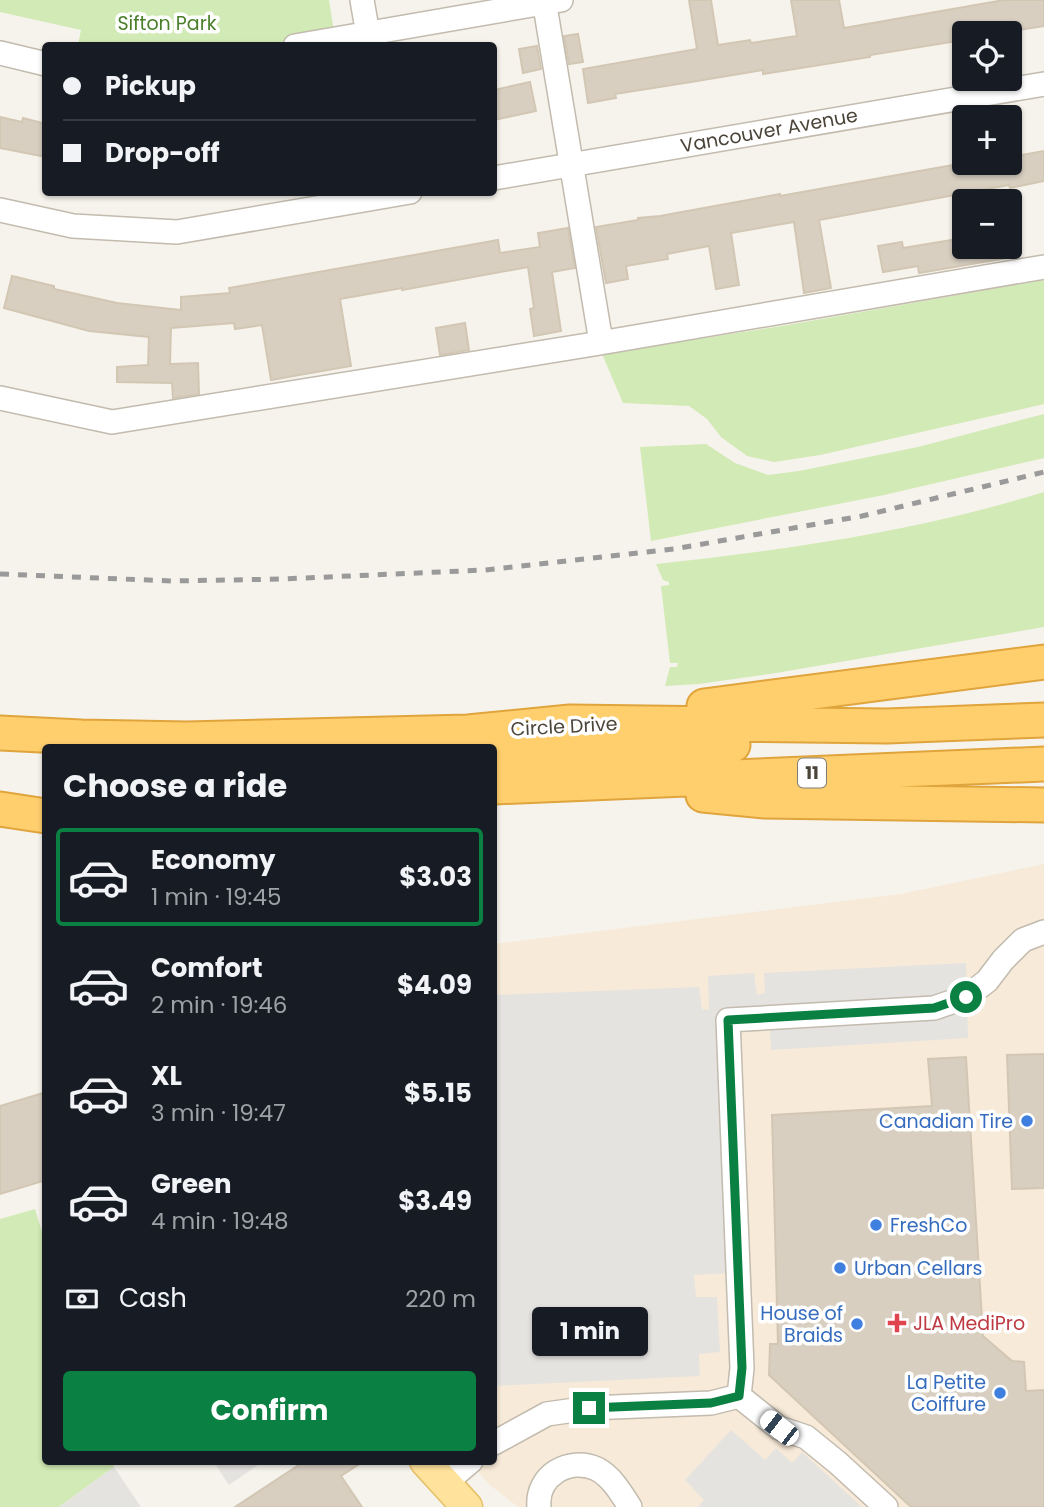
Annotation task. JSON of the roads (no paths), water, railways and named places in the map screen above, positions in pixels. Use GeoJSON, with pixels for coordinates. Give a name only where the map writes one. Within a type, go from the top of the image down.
{"type":"FeatureCollection","features":[{"type":"Feature","properties":{"kind":"highway"},"geometry":{"type":"LineString","coordinates":[[570,722],[808,694],[1044,662]]}},
{"type":"Feature","properties":{"kind":"highway","name":"Circle Drive"},"geometry":{"type":"LineString","coordinates":[[0,735],[187,739],[468,732],[570,722],[887,726],[1044,720]]}},
{"type":"Feature","properties":{"kind":"highway"},"geometry":{"type":"LineString","coordinates":[[497,755],[839,740],[887,726]]}},
{"type":"Feature","properties":{"kind":"highway"},"geometry":{"type":"LineString","coordinates":[[0,735],[42,744]]}},
{"type":"Feature","properties":{"kind":"highway","name":"11"},"geometry":{"type":"LineString","coordinates":[[579,783],[1044,764]]}},
{"type":"Feature","properties":{"kind":"highway"},"geometry":{"type":"LineString","coordinates":[[497,788],[579,783],[765,801],[1044,805]]}},
{"type":"Feature","properties":{"kind":"highway"},"geometry":{"type":"LineString","coordinates":[[0,796],[42,798]]}},
{"type":"Feature","properties":{"kind":"highway"},"geometry":{"type":"LineString","coordinates":[[0,809],[42,815]]}},
{"type":"Feature","properties":{"kind":"main road"},"geometry":{"type":"LineString","coordinates":[[428,1465],[467,1507]]}},
{"type":"Feature","properties":{"kind":"street"},"geometry":{"type":"LineString","coordinates":[[362,0],[369,39]]}},
{"type":"Feature","properties":{"kind":"street"},"geometry":{"type":"LineString","coordinates":[[337,42],[369,39],[550,1],[570,164],[601,342]]}},
{"type":"Feature","properties":{"kind":"street"},"geometry":{"type":"LineString","coordinates":[[0,53],[42,63]]}},
{"type":"Feature","properties":{"kind":"street","name":"Vancouver Avenue"},"geometry":{"type":"LineString","coordinates":[[497,177],[1044,84]]}},
{"type":"Feature","properties":{"kind":"street"},"geometry":{"type":"LineString","coordinates":[[0,210],[74,226],[177,232],[383,196]]}},
{"type":"Feature","properties":{"kind":"street"},"geometry":{"type":"LineString","coordinates":[[0,398],[112,422],[1044,267]]}},
{"type":"Feature","properties":{"kind":"street"},"geometry":{"type":"LineString","coordinates":[[739,1396],[742,1368],[728,1020],[934,1008],[966,997],[987,981],[1023,940],[1044,932]]}},
{"type":"Feature","properties":{"kind":"street"},"geometry":{"type":"LineString","coordinates":[[497,1441],[547,1414],[589,1408],[711,1403],[739,1396]]}},
{"type":"Feature","properties":{"kind":"street"},"geometry":{"type":"LineString","coordinates":[[739,1396],[779,1428],[806,1437],[886,1507]]}},
{"type":"Feature","properties":{"kind":"street"},"geometry":{"type":"LineString","coordinates":[[444,1484],[466,1465]]}},
{"type":"Feature","properties":{"kind":"street"},"geometry":{"type":"LineString","coordinates":[[539,1507],[541,1489],[550,1476],[564,1467],[580,1465],[596,1469],[611,1479],[630,1507]]}},
{"type":"Feature","properties":{"kind":"railway"},"geometry":{"type":"LineString","coordinates":[[0,574],[172,581],[485,570],[674,549],[862,516],[1044,472]]}},
{"type":"Feature","properties":{"kind":"place","name":"Canadian Tire"},"geometry":{"type":"Point","coordinates":[1027,1121]}},
{"type":"Feature","properties":{"kind":"place","name":"FreshCo"},"geometry":{"type":"Point","coordinates":[876,1225]}},
{"type":"Feature","properties":{"kind":"place","name":"Urban Cellars"},"geometry":{"type":"Point","coordinates":[840,1268]}},
{"type":"Feature","properties":{"kind":"place","name":"JLA MediPro"},"geometry":{"type":"Point","coordinates":[897,1323]}},
{"type":"Feature","properties":{"kind":"place","name":"House of Braids"},"geometry":{"type":"Point","coordinates":[857,1324]}},
{"type":"Feature","properties":{"kind":"place","name":"La Petite Coiffure"},"geometry":{"type":"Point","coordinates":[1000,1393]}},
{"type":"Feature","properties":{"kind":"park label","name":"Sifton Park"},"geometry":{"type":"Point","coordinates":[167,23]}}]}
